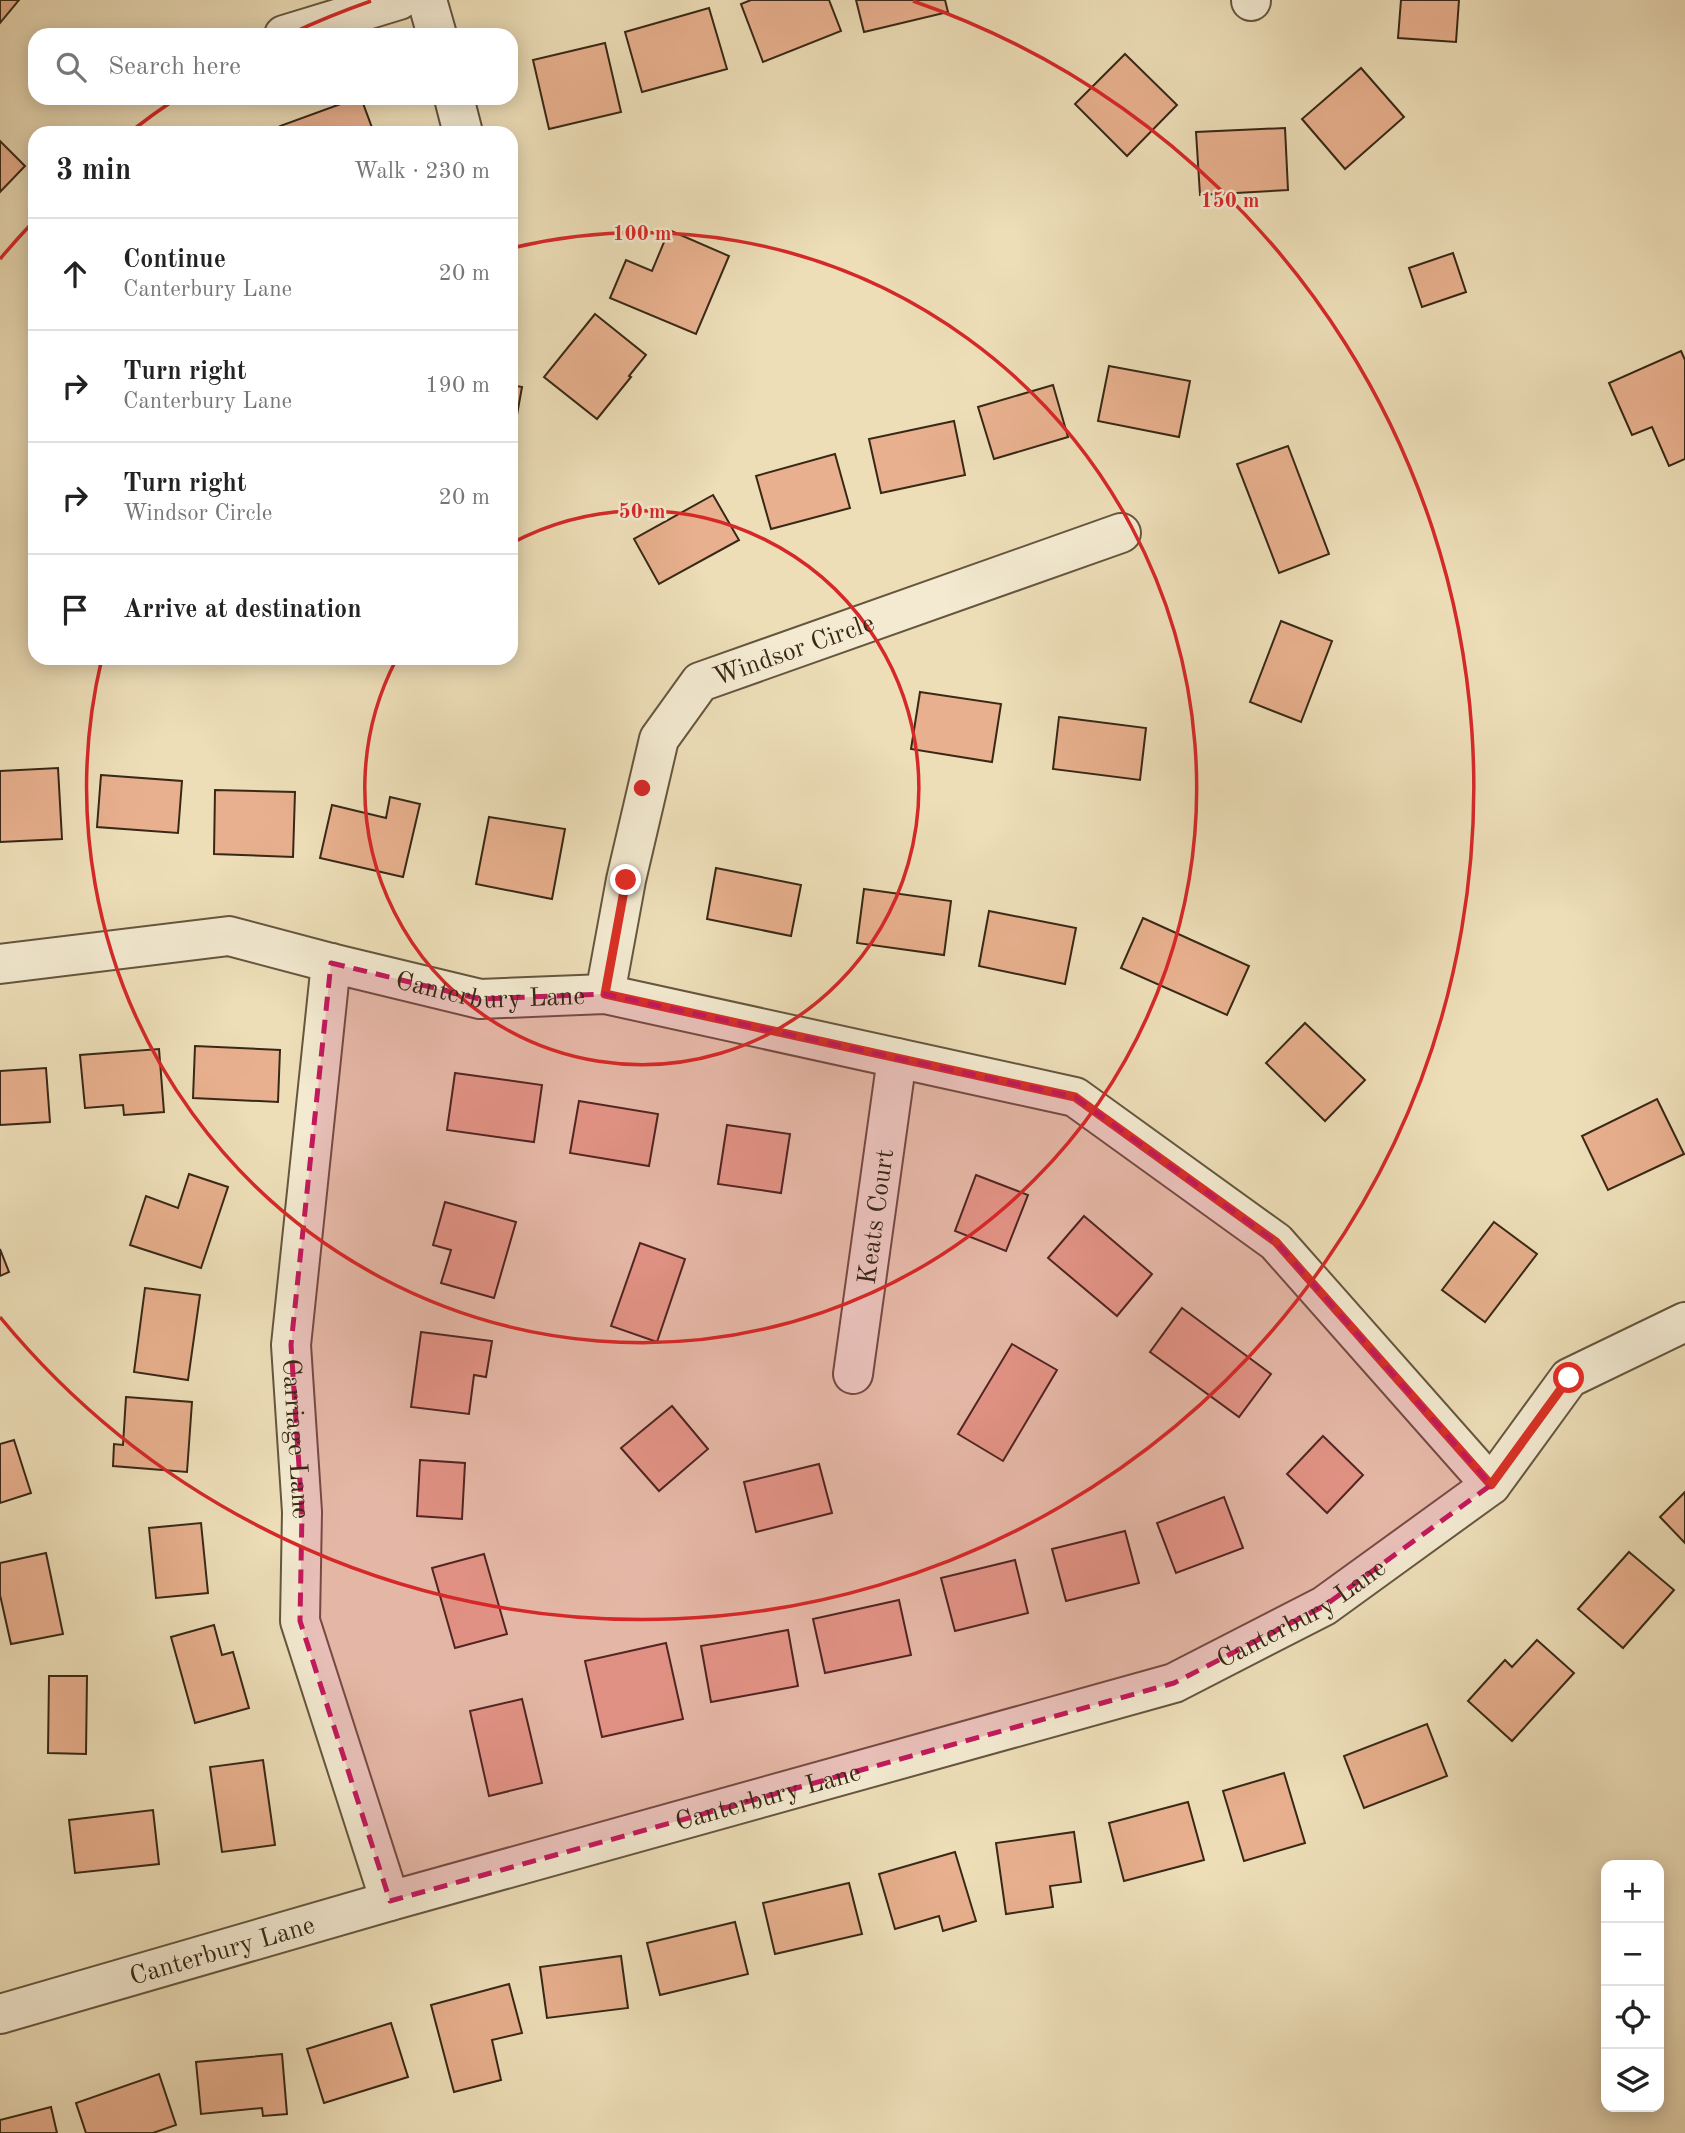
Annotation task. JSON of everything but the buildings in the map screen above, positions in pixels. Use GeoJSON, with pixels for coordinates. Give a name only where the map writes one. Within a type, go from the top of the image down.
{"type":"FeatureCollection","features":[{"type":"Feature","properties":{"kind":"street"},"geometry":{"type":"LineString","coordinates":[[307,28],[399,0]]}},
{"type":"Feature","properties":{"kind":"street"},"geometry":{"type":"LineString","coordinates":[[427,0],[435,28]]}},
{"type":"Feature","properties":{"kind":"street"},"geometry":{"type":"LineString","coordinates":[[456,105],[461,126]]}},
{"type":"Feature","properties":{"kind":"street","name":"Windsor Circle"},"geometry":{"type":"LineString","coordinates":[[605,994],[626,880],[659,739],[699,682],[1121,533]]}},
{"type":"Feature","properties":{"kind":"street","name":"Canterbury Lane"},"geometry":{"type":"LineString","coordinates":[[0,964],[229,936],[481,999],[605,994],[1075,1097],[1276,1242],[1491,1485]]}},
{"type":"Feature","properties":{"kind":"street","name":"Carriage Lane"},"geometry":{"type":"LineString","coordinates":[[331,963],[291,1345],[302,1512],[300,1621],[390,1901]]}},
{"type":"Feature","properties":{"kind":"street","name":"Keats Court"},"geometry":{"type":"LineString","coordinates":[[853,1374],[897,1058]]}},
{"type":"Feature","properties":{"kind":"street","name":"Canterbury Lane"},"geometry":{"type":"LineString","coordinates":[[0,2014],[390,1901],[1174,1683],[1324,1606],[1491,1485],[1569,1378],[1685,1322]]}},
{"type":"Feature","properties":{"kind":"highlighted area"},"geometry":{"type":"Polygon","coordinates":[[[331,963],[480,999],[605,994],[1075,1097],[1276,1242],[1491,1485],[1324,1606],[1174,1683],[390,1901],[300,1621],[302,1512],[291,1345],[331,963]]]}},
{"type":"Feature","properties":{"kind":"route"},"geometry":{"type":"LineString","coordinates":[[626,880],[605,994],[1075,1097],[1276,1242],[1491,1485],[1569,1378]]}}]}
